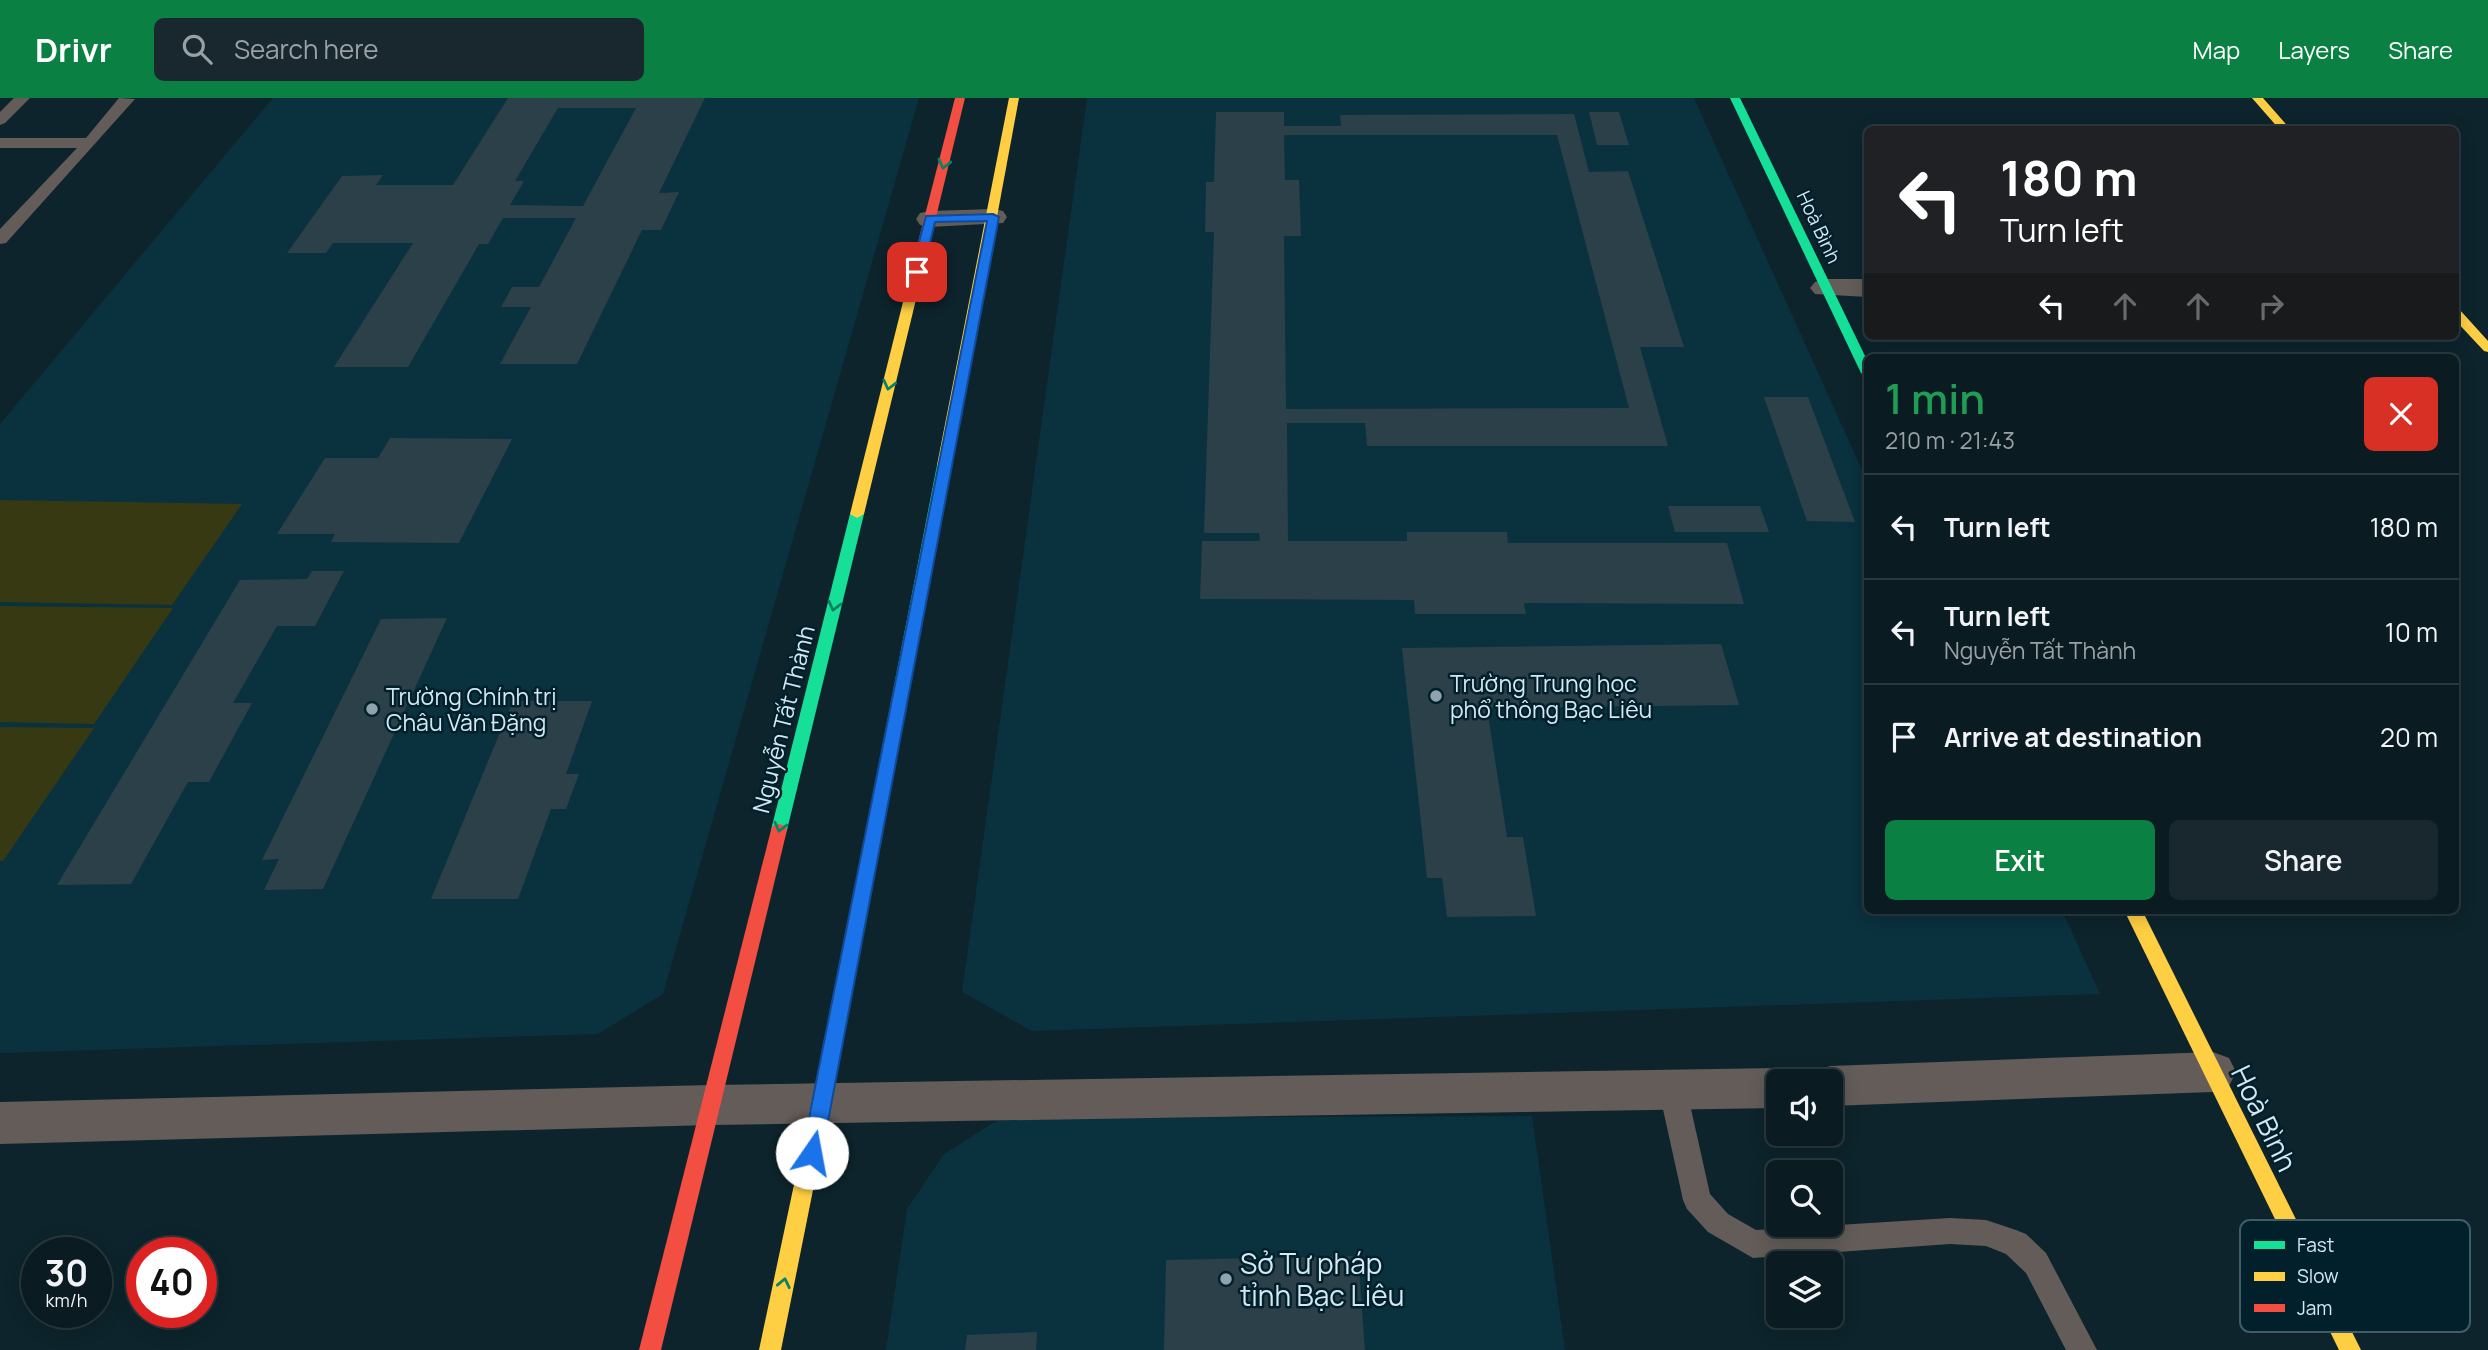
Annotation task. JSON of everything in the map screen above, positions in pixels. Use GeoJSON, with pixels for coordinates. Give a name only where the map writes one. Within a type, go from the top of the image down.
{"type":"FeatureCollection","features":[{"type":"Feature","properties":{"kind":"street","name":"Nguyễn Tất Thành"},"geometry":{"type":"LineString","coordinates":[[650,1350],[960,98]]}},
{"type":"Feature","properties":{"kind":"street"},"geometry":{"type":"LineString","coordinates":[[770,1350],[822,1103],[1014,98]]}},
{"type":"Feature","properties":{"kind":"street","name":"Hoà Bình"},"geometry":{"type":"LineString","coordinates":[[1735,98],[1864,367]]}},
{"type":"Feature","properties":{"kind":"street"},"geometry":{"type":"LineString","coordinates":[[2257,98],[2282,126]]}},
{"type":"Feature","properties":{"kind":"street"},"geometry":{"type":"LineString","coordinates":[[930,219],[993,217]]}},
{"type":"Feature","properties":{"kind":"street"},"geometry":{"type":"LineString","coordinates":[[1825,288],[1864,288]]}},
{"type":"Feature","properties":{"kind":"street"},"geometry":{"type":"LineString","coordinates":[[2459,316],[2484,339]]}},
{"type":"Feature","properties":{"kind":"street","name":"Hoà Bình"},"geometry":{"type":"LineString","coordinates":[[2135,914],[2286,1220]]}},
{"type":"Feature","properties":{"kind":"street"},"geometry":{"type":"LineString","coordinates":[[1843,1086],[2213,1072]]}},
{"type":"Feature","properties":{"kind":"street"},"geometry":{"type":"LineString","coordinates":[[0,1123],[711,1105],[1766,1088]]}},
{"type":"Feature","properties":{"kind":"street","name":"Hoà Bình"},"geometry":{"type":"LineString","coordinates":[[2341,1332],[2350,1350]]}},
{"type":"Feature","properties":{"kind":"lane"},"geometry":{"type":"LineString","coordinates":[[0,120],[23,98]]}},
{"type":"Feature","properties":{"kind":"lane"},"geometry":{"type":"LineString","coordinates":[[0,239],[90,143],[128,99],[126,98]]}},
{"type":"Feature","properties":{"kind":"lane"},"geometry":{"type":"LineString","coordinates":[[0,143],[90,143]]}},
{"type":"Feature","properties":{"kind":"lane"},"geometry":{"type":"LineString","coordinates":[[1673,1091],[1698,1200],[1718,1223],[1753,1244],[1950,1231],[1986,1233],[2016,1244],[2036,1263],[2082,1350]]}},
{"type":"Feature","properties":{"kind":"shaded area","name":"Trường Chính trị Châu Văn Đặng"},"geometry":{"type":"Polygon","coordinates":[[[273,98],[919,98],[663,994],[598,1034],[0,1053],[0,424],[273,98]]]}},
{"type":"Feature","properties":{"kind":"shaded area","name":"Trường Trung học phổ thông Bạc Liêu"},"geometry":{"type":"Polygon","coordinates":[[[1087,98],[1694,98],[1864,474],[1864,914],[2064,914],[2100,994],[1032,1031],[962,992],[1087,98]]]}},
{"type":"Feature","properties":{"kind":"shaded area","name":"Sở Tư pháp tỉnh Bạc Liêu"},"geometry":{"type":"Polygon","coordinates":[[[1532,1116],[1565,1350],[886,1350],[907,1209],[944,1154],[1001,1118],[1532,1116]]]}},
{"type":"Feature","properties":{"kind":"green space"},"geometry":{"type":"Polygon","coordinates":[[[0,500],[242,504],[172,605],[0,602],[0,500]]]}},
{"type":"Feature","properties":{"kind":"green space"},"geometry":{"type":"Polygon","coordinates":[[[0,606],[173,608],[94,724],[0,722],[0,606]]]}},
{"type":"Feature","properties":{"kind":"green space"},"geometry":{"type":"Polygon","coordinates":[[[0,727],[94,728],[3,861],[0,861],[0,727]]]}},
{"type":"Feature","properties":{"kind":"building"},"geometry":{"type":"Polygon","coordinates":[[[508,98],[705,98],[659,193],[679,192],[661,230],[642,230],[577,364],[500,364],[531,307],[501,307],[512,287],[539,287],[576,218],[503,218],[488,244],[479,244],[408,367],[334,367],[413,243],[333,243],[326,253],[287,253],[342,176],[383,175],[376,185],[453,185],[508,98]],[[558,108],[515,181],[524,181],[510,205],[583,206],[636,108],[558,108]]]}},
{"type":"Feature","properties":{"kind":"building"},"geometry":{"type":"Polygon","coordinates":[[[1216,112],[1284,112],[1284,126],[1341,126],[1340,115],[1574,114],[1589,172],[1628,171],[1684,347],[1640,347],[1668,446],[1367,446],[1365,423],[1287,423],[1288,541],[1407,541],[1407,532],[1507,532],[1508,543],[1727,543],[1744,604],[1524,603],[1526,614],[1415,614],[1414,600],[1200,599],[1202,541],[1260,541],[1259,533],[1204,533],[1214,232],[1205,232],[1206,182],[1214,182],[1216,112]],[[1284,135],[1285,180],[1299,180],[1301,236],[1284,236],[1286,409],[1629,408],[1557,135],[1284,135]]]}},
{"type":"Feature","properties":{"kind":"building"},"geometry":{"type":"Polygon","coordinates":[[[1589,112],[1619,112],[1629,145],[1597,145],[1589,112]]]}},
{"type":"Feature","properties":{"kind":"building"},"geometry":{"type":"Polygon","coordinates":[[[1764,397],[1808,397],[1855,522],[1807,521],[1764,397]]]}},
{"type":"Feature","properties":{"kind":"building"},"geometry":{"type":"Polygon","coordinates":[[[390,438],[512,439],[459,543],[331,542],[335,534],[277,534],[325,458],[378,458],[390,438]]]}},
{"type":"Feature","properties":{"kind":"building"},"geometry":{"type":"Polygon","coordinates":[[[1668,506],[1760,506],[1769,532],[1675,532],[1668,506]]]}},
{"type":"Feature","properties":{"kind":"building"},"geometry":{"type":"Polygon","coordinates":[[[312,571],[344,571],[315,626],[277,626],[233,703],[252,703],[209,782],[188,782],[131,884],[57,885],[240,580],[307,579],[312,571]]]}},
{"type":"Feature","properties":{"kind":"building"},"geometry":{"type":"Polygon","coordinates":[[[447,618],[323,889],[264,890],[279,859],[262,860],[381,619],[447,618]]]}},
{"type":"Feature","properties":{"kind":"building"},"geometry":{"type":"Polygon","coordinates":[[[1721,644],[1739,705],[1487,708],[1507,837],[1523,837],[1536,916],[1447,917],[1442,878],[1427,878],[1402,648],[1721,644]]]}},
{"type":"Feature","properties":{"kind":"building"},"geometry":{"type":"Polygon","coordinates":[[[513,701],[592,701],[566,774],[579,774],[566,809],[551,809],[518,899],[431,899],[513,701]]]}},
{"type":"Feature","properties":{"kind":"building"},"geometry":{"type":"Polygon","coordinates":[[[1358,1256],[1365,1350],[1164,1350],[1166,1260],[1358,1256]]]}},
{"type":"Feature","properties":{"kind":"building"},"geometry":{"type":"Polygon","coordinates":[[[1037,1332],[1036,1350],[965,1350],[967,1335],[1037,1332]]]}},
{"type":"Feature","properties":{"kind":"traffic: fast"},"geometry":{"type":"LineString","coordinates":[[1735,98],[1864,367]]}},
{"type":"Feature","properties":{"kind":"traffic: fast"},"geometry":{"type":"LineString","coordinates":[[841,1005],[944,465]]}},
{"type":"Feature","properties":{"kind":"traffic: fast"},"geometry":{"type":"LineString","coordinates":[[779,830],[857,514]]}},
{"type":"Feature","properties":{"kind":"traffic: slow"},"geometry":{"type":"LineString","coordinates":[[944,465],[1014,98]]}},
{"type":"Feature","properties":{"kind":"traffic: slow"},"geometry":{"type":"LineString","coordinates":[[2257,98],[2282,126]]}},
{"type":"Feature","properties":{"kind":"traffic: slow"},"geometry":{"type":"LineString","coordinates":[[857,514],[922,250]]}},
{"type":"Feature","properties":{"kind":"traffic: slow"},"geometry":{"type":"LineString","coordinates":[[2459,316],[2488,348]]}},
{"type":"Feature","properties":{"kind":"traffic: slow"},"geometry":{"type":"LineString","coordinates":[[2135,914],[2286,1220]]}},
{"type":"Feature","properties":{"kind":"traffic: slow"},"geometry":{"type":"LineString","coordinates":[[770,1350],[841,1005]]}},
{"type":"Feature","properties":{"kind":"traffic: slow"},"geometry":{"type":"LineString","coordinates":[[2341,1332],[2350,1350]]}},
{"type":"Feature","properties":{"kind":"traffic: jam"},"geometry":{"type":"LineString","coordinates":[[922,250],[960,98]]}},
{"type":"Feature","properties":{"kind":"traffic: jam"},"geometry":{"type":"LineString","coordinates":[[650,1350],[779,830]]}},
{"type":"Feature","properties":{"kind":"place","name":"Trường Trung học phổ thông Bạc Liêu"},"geometry":{"type":"Point","coordinates":[1436,696]}},
{"type":"Feature","properties":{"kind":"place","name":"Trường Chính trị Châu Văn Đặng"},"geometry":{"type":"Point","coordinates":[372,709]}},
{"type":"Feature","properties":{"kind":"place","name":"Sở Tư pháp tỉnh Bạc Liêu"},"geometry":{"type":"Point","coordinates":[1226,1279]}},
{"type":"Feature","properties":{"kind":"route"},"geometry":{"type":"LineString","coordinates":[[812,1153],[993,217],[930,219],[917,272]]}}]}
